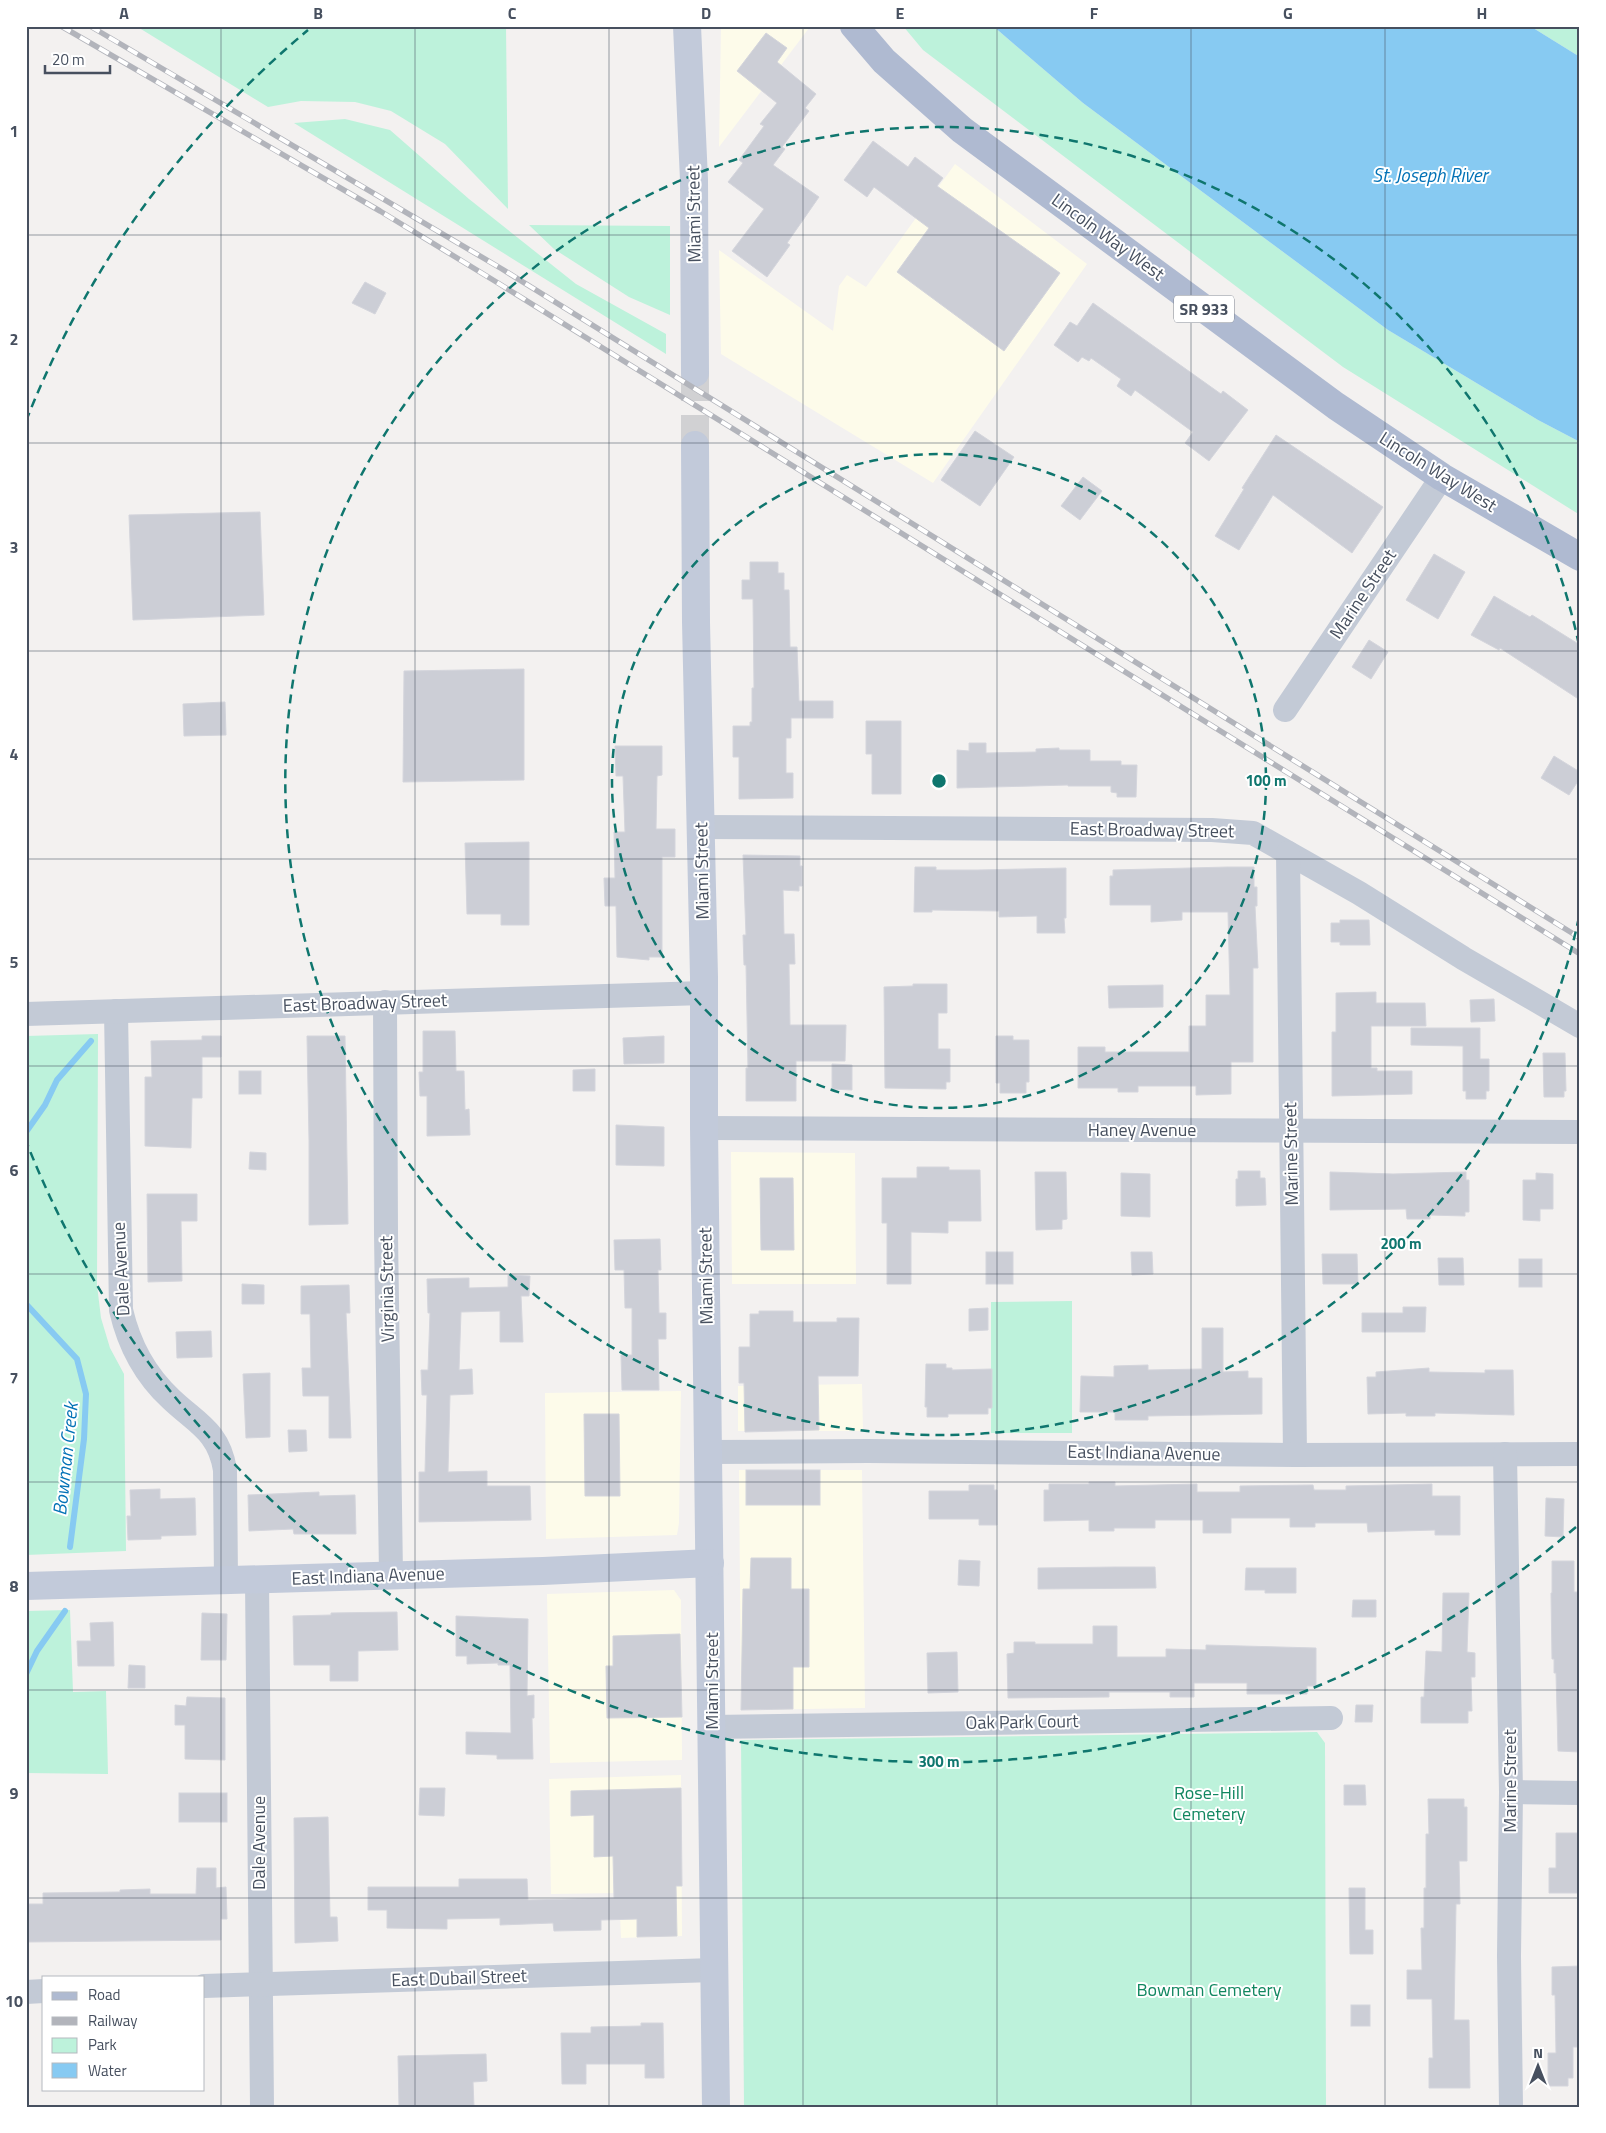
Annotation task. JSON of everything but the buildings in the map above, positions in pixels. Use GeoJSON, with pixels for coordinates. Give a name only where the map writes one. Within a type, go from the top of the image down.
{"type":"FeatureCollection","features":[{"type":"Feature","properties":{"kind":"main road","name":"Lincoln Way West"},"geometry":{"type":"LineString","coordinates":[[854,26],[884,61],[962,130],[1336,406],[1442,477],[1580,557]]}},
{"type":"Feature","properties":{"kind":"street","name":"Miami Street"},"geometry":{"type":"LineString","coordinates":[[687,26],[694,180],[695,373]]}},
{"type":"Feature","properties":{"kind":"street","name":"Miami Street"},"geometry":{"type":"LineString","coordinates":[[689,54],[693,26]]}},
{"type":"Feature","properties":{"kind":"street","name":"Miami Street"},"geometry":{"type":"LineString","coordinates":[[695,446],[696,622],[704,993],[716,2107]]}},
{"type":"Feature","properties":{"kind":"street","name":"Marine Street"},"geometry":{"type":"LineString","coordinates":[[1285,710],[1442,477]]}},
{"type":"Feature","properties":{"kind":"street","name":"East Broadway Street"},"geometry":{"type":"LineString","coordinates":[[701,827],[1212,830],[1253,833],[1359,893],[1463,958],[1580,1026]]}},
{"type":"Feature","properties":{"kind":"street","name":"Marine Street"},"geometry":{"type":"LineString","coordinates":[[1288,853],[1295,1455]]}},
{"type":"Feature","properties":{"kind":"street","name":"East Broadway Street"},"geometry":{"type":"LineString","coordinates":[[26,1014],[704,993]]}},
{"type":"Feature","properties":{"kind":"street","name":"Virginia Street"},"geometry":{"type":"LineString","coordinates":[[385,1002],[391,1575]]}},
{"type":"Feature","properties":{"kind":"street","name":"Dale Avenue"},"geometry":{"type":"LineString","coordinates":[[116,1012],[121,1310],[133,1350],[149,1374],[170,1399],[193,1416],[211,1435],[222,1454],[225,1470],[226,1580]]}},
{"type":"Feature","properties":{"kind":"street","name":"Haney Avenue"},"geometry":{"type":"LineString","coordinates":[[704,1128],[1580,1132]]}},
{"type":"Feature","properties":{"kind":"street","name":"East Indiana Avenue"},"geometry":{"type":"LineString","coordinates":[[708,1452],[868,1451],[1295,1455],[1580,1454]]}},
{"type":"Feature","properties":{"kind":"street","name":"Marine Street"},"geometry":{"type":"LineString","coordinates":[[1504,1454],[1511,1792],[1509,1956],[1511,2107]]}},
{"type":"Feature","properties":{"kind":"street","name":"East Indiana Avenue"},"geometry":{"type":"LineString","coordinates":[[26,1586],[256,1580],[710,1563]]}},
{"type":"Feature","properties":{"kind":"street","name":"Dale Avenue"},"geometry":{"type":"LineString","coordinates":[[256,1580],[262,2107]]}},
{"type":"Feature","properties":{"kind":"street","name":"Oak Park Court"},"geometry":{"type":"LineString","coordinates":[[712,1727],[1331,1718]]}},
{"type":"Feature","properties":{"kind":"street"},"geometry":{"type":"LineString","coordinates":[[1511,1792],[1580,1793]]}},
{"type":"Feature","properties":{"kind":"street","name":"East Dubail Street"},"geometry":{"type":"LineString","coordinates":[[205,1986],[714,1970]]}},
{"type":"Feature","properties":{"kind":"street"},"geometry":{"type":"LineString","coordinates":[[26,1992],[42,1992]]}},
{"type":"Feature","properties":{"kind":"shaded area"},"geometry":{"type":"Polygon","coordinates":[[[721,26],[809,28],[719,147],[721,26]]]}},
{"type":"Feature","properties":{"kind":"shaded area"},"geometry":{"type":"Polygon","coordinates":[[[955,164],[1087,264],[933,483],[721,354],[719,250],[833,331],[839,286],[847,275],[866,287],[955,164]]]}},
{"type":"Feature","properties":{"kind":"shaded area"},"geometry":{"type":"Polygon","coordinates":[[[731,1152],[855,1153],[856,1284],[732,1284],[731,1152]]]}},
{"type":"Feature","properties":{"kind":"shaded area"},"geometry":{"type":"Polygon","coordinates":[[[862,1384],[863,1431],[738,1431],[738,1386],[862,1384]]]}},
{"type":"Feature","properties":{"kind":"shaded area"},"geometry":{"type":"Polygon","coordinates":[[[681,1391],[679,1523],[677,1535],[546,1539],[545,1393],[681,1391]]]}},
{"type":"Feature","properties":{"kind":"shaded area"},"geometry":{"type":"Polygon","coordinates":[[[739,1470],[862,1470],[865,1708],[741,1710],[739,1470]]]}},
{"type":"Feature","properties":{"kind":"shaded area"},"geometry":{"type":"Polygon","coordinates":[[[674,1590],[681,1600],[682,1760],[550,1763],[547,1594],[674,1590]]]}},
{"type":"Feature","properties":{"kind":"shaded area"},"geometry":{"type":"Polygon","coordinates":[[[681,1775],[682,1936],[621,1938],[619,1893],[551,1894],[549,1779],[681,1775]]]}},
{"type":"Feature","properties":{"kind":"green space"},"geometry":{"type":"Polygon","coordinates":[[[136,26],[506,26],[508,209],[445,144],[391,111],[355,102],[301,101],[268,107],[136,26]]]}},
{"type":"Feature","properties":{"kind":"green space"},"geometry":{"type":"Polygon","coordinates":[[[903,26],[993,26],[1083,103],[1388,330],[1538,420],[1580,442],[1580,515],[1343,367],[923,50],[903,26]]]}},
{"type":"Feature","properties":{"kind":"green space"},"geometry":{"type":"Polygon","coordinates":[[[1530,26],[1580,26],[1580,57],[1530,26]]]}},
{"type":"Feature","properties":{"kind":"green space"},"geometry":{"type":"Polygon","coordinates":[[[345,119],[390,130],[469,199],[576,284],[666,334],[666,354],[294,123],[345,119]]]}},
{"type":"Feature","properties":{"kind":"green space"},"geometry":{"type":"Polygon","coordinates":[[[529,225],[670,226],[670,315],[629,297],[554,249],[529,225]]]}},
{"type":"Feature","properties":{"kind":"green space"},"geometry":{"type":"Polygon","coordinates":[[[98,1034],[97,1285],[101,1318],[110,1348],[124,1374],[126,1551],[26,1555],[26,1036],[98,1034]]]}},
{"type":"Feature","properties":{"kind":"green space"},"geometry":{"type":"Polygon","coordinates":[[[1072,1301],[1072,1433],[991,1433],[991,1302],[1072,1301]]]}},
{"type":"Feature","properties":{"kind":"green space"},"geometry":{"type":"Polygon","coordinates":[[[70,1610],[73,1692],[106,1691],[108,1774],[26,1773],[26,1611],[70,1610]]]}},
{"type":"Feature","properties":{"kind":"green space","name":"Bowman Cemetery"},"geometry":{"type":"Polygon","coordinates":[[[1317,1732],[1325,1743],[1326,2107],[744,2107],[741,1740],[1317,1732]]]}},
{"type":"Feature","properties":{"kind":"water","name":"St. Joseph River"},"geometry":{"type":"Polygon","coordinates":[[[993,26],[1530,26],[1580,57],[1580,442],[1538,420],[1388,330],[1083,103],[993,26]]]}},
{"type":"Feature","properties":{"kind":"waterway","name":"Bowman Creek"},"geometry":{"type":"LineString","coordinates":[[26,1132],[45,1105],[57,1080],[91,1041]]}},
{"type":"Feature","properties":{"kind":"waterway","name":"Bowman Creek"},"geometry":{"type":"LineString","coordinates":[[26,1304],[77,1359],[86,1394],[84,1439],[70,1547]]}},
{"type":"Feature","properties":{"kind":"waterway","name":"Bowman Creek"},"geometry":{"type":"LineString","coordinates":[[26,1674],[37,1651],[65,1611]]}},
{"type":"Feature","properties":{"kind":"tunnel"},"geometry":{"type":"LineString","coordinates":[[695,373],[695,445]]}},
{"type":"Feature","properties":{"kind":"railway"},"geometry":{"type":"LineString","coordinates":[[61,26],[380,211],[498,283],[1580,954]]}},
{"type":"Feature","properties":{"kind":"railway"},"geometry":{"type":"LineString","coordinates":[[90,26],[502,269],[1580,938]]}},
{"type":"Feature","properties":{"kind":"park label","name":"Rose-Hill Cemetery"},"geometry":{"type":"Point","coordinates":[1209,1804]}}]}
